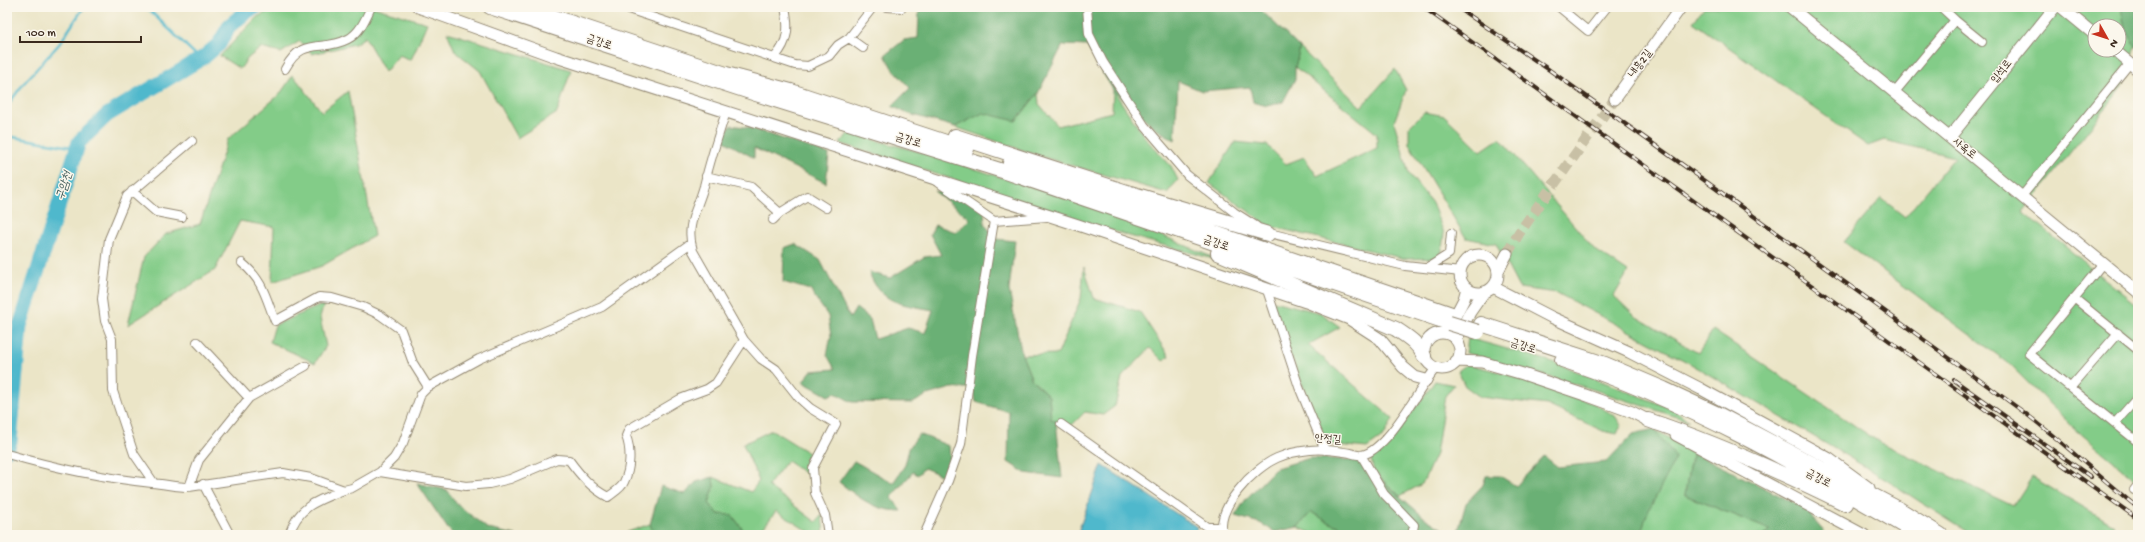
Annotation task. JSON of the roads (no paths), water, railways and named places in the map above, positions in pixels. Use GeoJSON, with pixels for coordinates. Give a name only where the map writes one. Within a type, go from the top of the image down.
{"type":"FeatureCollection","features":[{"type":"Feature","properties":{"kind":"highway","name":"금강로"},"geometry":{"type":"LineString","coordinates":[[490,7],[756,94],[964,158],[1449,323],[1480,328],[1605,364],[1718,414],[1899,509],[1941,535]]}},
{"type":"Feature","properties":{"kind":"highway","name":"금강로"},"geometry":{"type":"LineString","coordinates":[[524,7],[726,74],[790,91],[1054,178],[1449,323]]}},
{"type":"Feature","properties":{"kind":"highway"},"geometry":{"type":"LineString","coordinates":[[790,91],[831,97],[1191,212],[1268,234]]}},
{"type":"Feature","properties":{"kind":"highway"},"geometry":{"type":"LineString","coordinates":[[1120,211],[1396,330],[1411,339],[1420,347],[1424,356]]}},
{"type":"Feature","properties":{"kind":"highway","name":"금강로"},"geometry":{"type":"LineString","coordinates":[[1480,328],[1669,402],[1743,438],[1919,535]]}},
{"type":"Feature","properties":{"kind":"highway"},"geometry":{"type":"LineString","coordinates":[[1648,420],[1713,443],[1795,478],[1907,535]]}},
{"type":"Feature","properties":{"kind":"street"},"geometry":{"type":"LineString","coordinates":[[285,69],[290,58],[306,47],[349,39],[359,29],[371,7]]}},
{"type":"Feature","properties":{"kind":"street"},"geometry":{"type":"LineString","coordinates":[[418,7],[556,57],[1052,216],[1306,302],[1348,319],[1380,338],[1403,367],[1415,377],[1426,380]]}},
{"type":"Feature","properties":{"kind":"street"},"geometry":{"type":"LineString","coordinates":[[622,7],[796,65],[808,66],[829,56],[838,45],[849,38],[873,7]]}},
{"type":"Feature","properties":{"kind":"street"},"geometry":{"type":"LineString","coordinates":[[775,57],[787,38],[788,31],[786,7]]}},
{"type":"Feature","properties":{"kind":"street"},"geometry":{"type":"LineString","coordinates":[[887,7],[902,8]]}},
{"type":"Feature","properties":{"kind":"street"},"geometry":{"type":"LineString","coordinates":[[1087,7],[1089,34],[1103,62],[1144,125],[1187,175],[1234,212],[1268,234],[1405,266],[1438,268],[1461,272]]}},
{"type":"Feature","properties":{"kind":"street"},"geometry":{"type":"LineString","coordinates":[[1559,7],[1588,31],[1608,7]]}},
{"type":"Feature","properties":{"kind":"street","name":"내흥2길"},"geometry":{"type":"LineString","coordinates":[[1615,99],[1682,7]]}},
{"type":"Feature","properties":{"kind":"street","name":"사옥로"},"geometry":{"type":"LineString","coordinates":[[1790,7],[2138,292]]}},
{"type":"Feature","properties":{"kind":"street"},"geometry":{"type":"LineString","coordinates":[[1941,7],[1982,42]]}},
{"type":"Feature","properties":{"kind":"street","name":"입석로"},"geometry":{"type":"LineString","coordinates":[[1950,137],[2055,7]]}},
{"type":"Feature","properties":{"kind":"street"},"geometry":{"type":"LineString","coordinates":[[2061,7],[2087,28]]}},
{"type":"Feature","properties":{"kind":"street"},"geometry":{"type":"LineString","coordinates":[[1895,92],[1955,20]]}},
{"type":"Feature","properties":{"kind":"street"},"geometry":{"type":"LineString","coordinates":[[849,38],[863,48]]}},
{"type":"Feature","properties":{"kind":"street"},"geometry":{"type":"LineString","coordinates":[[2022,196],[2134,67],[2123,58]]}},
{"type":"Feature","properties":{"kind":"street"},"geometry":{"type":"LineString","coordinates":[[726,112],[690,225],[693,252],[744,340],[761,359],[776,369],[799,398],[810,408],[836,424],[813,468],[815,493],[825,515],[828,535]]}},
{"type":"Feature","properties":{"kind":"street"},"geometry":{"type":"LineString","coordinates":[[154,483],[134,454],[113,391],[112,339],[105,321],[102,299],[109,239],[127,196],[192,141]]}},
{"type":"Feature","properties":{"kind":"street"},"geometry":{"type":"LineString","coordinates":[[706,176],[751,187],[780,213]]}},
{"type":"Feature","properties":{"kind":"street"},"geometry":{"type":"LineString","coordinates":[[930,177],[994,222],[1052,216]]}},
{"type":"Feature","properties":{"kind":"street"},"geometry":{"type":"LineString","coordinates":[[132,191],[156,212],[182,217]]}},
{"type":"Feature","properties":{"kind":"street"},"geometry":{"type":"LineString","coordinates":[[773,220],[780,213],[807,196],[826,208]]}},
{"type":"Feature","properties":{"kind":"street"},"geometry":{"type":"LineString","coordinates":[[924,535],[948,481],[961,444],[972,356],[994,222]]}},
{"type":"Feature","properties":{"kind":"street"},"geometry":{"type":"LineString","coordinates":[[1426,268],[1449,254],[1452,245],[1451,233]]}},
{"type":"Feature","properties":{"kind":"street"},"geometry":{"type":"LineString","coordinates":[[289,535],[292,525],[312,502],[352,488],[380,472],[394,458],[403,443],[417,402],[421,394],[428,387],[479,359],[602,307],[691,243]]}},
{"type":"Feature","properties":{"kind":"street"},"geometry":{"type":"LineString","coordinates":[[1456,340],[1470,312],[1489,290],[1497,280],[1498,271],[1505,252],[1490,258],[1478,256],[1472,257],[1466,261],[1460,278],[1467,288],[1472,292],[1489,290],[1629,352],[1701,388],[1828,458],[1899,509]]}},
{"type":"Feature","properties":{"kind":"street"},"geometry":{"type":"LineString","coordinates":[[1490,258],[1498,271]]}},
{"type":"Feature","properties":{"kind":"street"},"geometry":{"type":"LineString","coordinates":[[242,263],[251,270],[263,287],[275,321],[319,297],[332,298],[363,307],[380,315],[401,330],[413,363],[428,387]]}},
{"type":"Feature","properties":{"kind":"street"},"geometry":{"type":"LineString","coordinates":[[2103,263],[2029,354],[2138,442]]}},
{"type":"Feature","properties":{"kind":"street"},"geometry":{"type":"LineString","coordinates":[[1449,323],[1460,350],[1456,361],[1447,368],[1436,368],[1431,365],[1424,356],[1425,344],[1428,338],[1449,323],[1464,299],[1467,288]]}},
{"type":"Feature","properties":{"kind":"street"},"geometry":{"type":"LineString","coordinates":[[1267,290],[1299,387],[1325,450]]}},
{"type":"Feature","properties":{"kind":"street"},"geometry":{"type":"LineString","coordinates":[[2074,298],[2138,350]]}},
{"type":"Feature","properties":{"kind":"street"},"geometry":{"type":"LineString","coordinates":[[2071,387],[2118,333]]}},
{"type":"Feature","properties":{"kind":"street"},"geometry":{"type":"LineString","coordinates":[[380,472],[466,486],[489,484],[510,479],[557,458],[569,460],[584,480],[597,492],[608,497],[624,483],[630,454],[630,445],[626,436],[628,429],[680,399],[707,389],[716,383],[744,340]]}},
{"type":"Feature","properties":{"kind":"street"},"geometry":{"type":"LineString","coordinates":[[197,342],[248,398]]}},
{"type":"Feature","properties":{"kind":"street"},"geometry":{"type":"LineString","coordinates":[[1456,361],[1482,362],[1523,374],[1588,396],[1648,420],[1864,535]]}},
{"type":"Feature","properties":{"kind":"street"},"geometry":{"type":"LineString","coordinates":[[189,487],[199,460],[248,398],[306,366]]}},
{"type":"Feature","properties":{"kind":"street"},"geometry":{"type":"LineString","coordinates":[[1412,535],[1414,525],[1384,494],[1362,455],[1385,440],[1426,380],[1436,368]]}},
{"type":"Feature","properties":{"kind":"street"},"geometry":{"type":"LineString","coordinates":[[2115,423],[2138,397]]}},
{"type":"Feature","properties":{"kind":"street"},"geometry":{"type":"LineString","coordinates":[[1061,424],[1207,527],[1222,531]]}},
{"type":"Feature","properties":{"kind":"street","name":"안정길"},"geometry":{"type":"LineString","coordinates":[[1222,531],[1224,514],[1231,499],[1248,479],[1277,458],[1310,450],[1325,450],[1362,455]]}},
{"type":"Feature","properties":{"kind":"street"},"geometry":{"type":"LineString","coordinates":[[7,454],[57,468],[118,480],[189,487],[283,473],[311,478],[344,490]]}},
{"type":"Feature","properties":{"kind":"street"},"geometry":{"type":"LineString","coordinates":[[203,484],[230,535]]}},
{"type":"Feature","properties":{"kind":"water"},"geometry":{"type":"Polygon","coordinates":[[[1102,465],[1197,527],[1194,535],[1077,535],[1102,465]]]}},
{"type":"Feature","properties":{"kind":"waterway"},"geometry":{"type":"LineString","coordinates":[[7,106],[24,83],[60,43],[84,7]]}},
{"type":"Feature","properties":{"kind":"waterway"},"geometry":{"type":"LineString","coordinates":[[146,7],[200,59]]}},
{"type":"Feature","properties":{"kind":"waterway","name":"구암천"},"geometry":{"type":"LineString","coordinates":[[7,450],[10,441],[20,326],[79,142],[107,115],[204,57],[219,44],[230,25],[249,10],[256,7]]}},
{"type":"Feature","properties":{"kind":"waterway"},"geometry":{"type":"LineString","coordinates":[[7,136],[77,148]]}},
{"type":"Feature","properties":{"kind":"tunnel"},"geometry":{"type":"LineString","coordinates":[[1507,254],[1519,233],[1615,99]]}},
{"type":"Feature","properties":{"kind":"railway"},"geometry":{"type":"LineString","coordinates":[[1423,7],[2138,519]]}},
{"type":"Feature","properties":{"kind":"railway"},"geometry":{"type":"LineString","coordinates":[[1457,7],[1548,69],[1704,180],[2025,413],[2138,508]]}},
{"type":"Feature","properties":{"kind":"railway"},"geometry":{"type":"LineString","coordinates":[[1954,380],[2091,477]]}}]}
